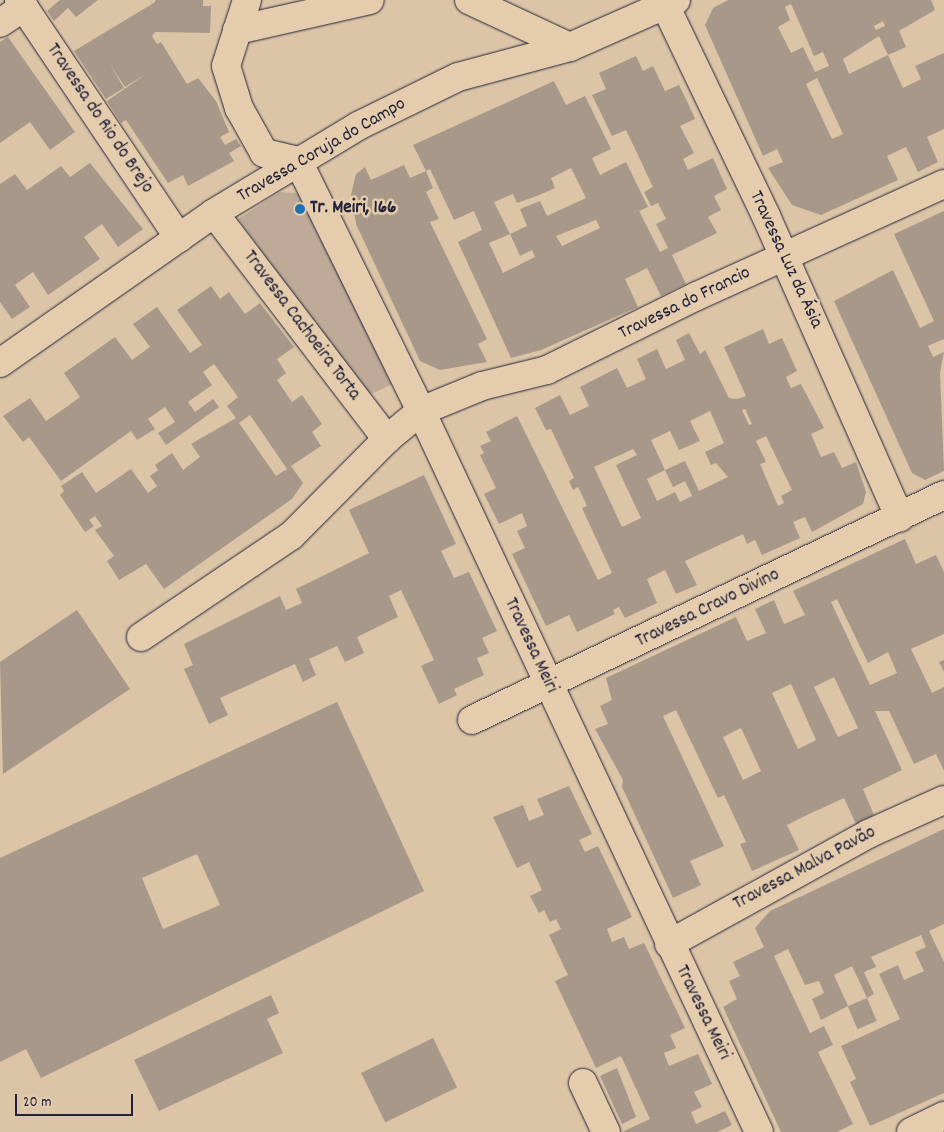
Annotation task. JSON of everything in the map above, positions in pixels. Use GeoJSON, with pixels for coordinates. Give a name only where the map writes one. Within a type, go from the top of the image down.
{"type":"FeatureCollection","features":[{"type":"Feature","properties":{"kind":"street"},"geometry":{"type":"LineString","coordinates":[[247,0],[226,66],[239,108],[264,153],[298,161]]}},
{"type":"Feature","properties":{"kind":"street"},"geometry":{"type":"LineString","coordinates":[[237,30],[370,0]]}},
{"type":"Feature","properties":{"kind":"street"},"geometry":{"type":"LineString","coordinates":[[469,0],[570,47]]}},
{"type":"Feature","properties":{"kind":"street","name":"Travessa Coruja do Campo"},"geometry":{"type":"LineString","coordinates":[[0,363],[214,213],[298,161],[458,77],[570,47],[670,3]]}},
{"type":"Feature","properties":{"kind":"street","name":"Travessa Luz da Ásia"},"geometry":{"type":"LineString","coordinates":[[670,3],[900,518]]}},
{"type":"Feature","properties":{"kind":"street"},"geometry":{"type":"LineString","coordinates":[[0,23],[21,4]]}},
{"type":"Feature","properties":{"kind":"street","name":"Travessa do Rio do Brejo"},"geometry":{"type":"LineString","coordinates":[[21,4],[180,238]]}},
{"type":"Feature","properties":{"kind":"street","name":"Travessa Meiri"},"geometry":{"type":"LineString","coordinates":[[298,161],[421,411],[669,944],[759,1132]]}},
{"type":"Feature","properties":{"kind":"street","name":"Travessa do Francio"},"geometry":{"type":"LineString","coordinates":[[141,637],[290,536],[387,439],[421,411],[482,386],[547,370],[784,257],[944,184]]}},
{"type":"Feature","properties":{"kind":"street","name":"Travessa Cachoeira Torta"},"geometry":{"type":"LineString","coordinates":[[214,213],[387,439]]}},
{"type":"Feature","properties":{"kind":"street","name":"Travessa Cravo Divino"},"geometry":{"type":"LineString","coordinates":[[472,720],[900,518],[944,495]]}},
{"type":"Feature","properties":{"kind":"street","name":"Travessa Malva Pavão"},"geometry":{"type":"LineString","coordinates":[[669,944],[868,834],[944,800]]}},
{"type":"Feature","properties":{"kind":"street"},"geometry":{"type":"LineString","coordinates":[[583,1083],[606,1132]]}},
{"type":"Feature","properties":{"kind":"street"},"geometry":{"type":"LineString","coordinates":[[911,1132],[944,1116]]}},
{"type":"Feature","properties":{"kind":"shaded area"},"geometry":{"type":"Polygon","coordinates":[[[280,192],[296,193],[310,202],[401,380],[367,396],[238,219],[280,192]]]}},
{"type":"Feature","properties":{"kind":"building"},"geometry":{"type":"Polygon","coordinates":[[[60,0],[98,0],[76,17],[68,8],[54,21],[47,11],[60,0]]]}},
{"type":"Feature","properties":{"kind":"building"},"geometry":{"type":"Polygon","coordinates":[[[150,0],[153,4],[156,0],[203,0],[203,6],[211,6],[210,33],[155,32],[152,36],[157,44],[161,42],[187,84],[198,78],[216,101],[229,132],[220,137],[225,145],[236,139],[241,146],[229,153],[234,161],[188,186],[183,175],[168,183],[126,120],[121,123],[107,101],[146,74],[125,87],[109,63],[124,88],[106,99],[74,51],[152,4],[150,0]]]}},
{"type":"Feature","properties":{"kind":"building"},"geometry":{"type":"Polygon","coordinates":[[[728,0],[931,0],[935,10],[899,31],[906,47],[888,55],[903,88],[921,79],[915,66],[944,53],[944,129],[927,137],[938,162],[918,172],[906,147],[887,156],[898,180],[821,215],[792,205],[768,168],[783,162],[777,149],[763,156],[705,25],[713,8],[728,0]],[[791,4],[785,7],[790,20],[778,27],[791,53],[803,47],[815,72],[829,66],[823,52],[814,56],[791,4]],[[883,21],[874,26],[876,30],[885,26],[883,21]],[[879,36],[843,59],[849,74],[888,55],[879,36]],[[817,78],[806,84],[832,139],[843,134],[817,78]]]}},
{"type":"Feature","properties":{"kind":"building"},"geometry":{"type":"Polygon","coordinates":[[[8,37],[75,132],[50,150],[30,122],[0,143],[0,42],[8,37]]]}},
{"type":"Feature","properties":{"kind":"building"},"geometry":{"type":"Polygon","coordinates":[[[636,56],[643,71],[653,66],[665,91],[679,85],[695,119],[680,126],[694,153],[683,159],[688,170],[713,158],[727,189],[714,196],[721,210],[708,217],[717,233],[672,255],[686,284],[661,296],[647,268],[625,279],[638,307],[541,350],[511,358],[458,242],[482,230],[474,211],[454,220],[430,169],[426,171],[413,145],[554,81],[566,105],[585,96],[611,149],[592,158],[600,175],[626,162],[648,207],[639,211],[660,252],[668,248],[656,224],[666,219],[658,203],[651,206],[644,192],[653,187],[626,130],[612,136],[592,95],[606,89],[599,73],[636,56]],[[571,168],[551,178],[555,188],[537,196],[517,203],[513,194],[494,202],[510,234],[527,226],[520,209],[540,201],[547,216],[586,198],[571,168]],[[596,220],[556,236],[562,246],[600,228],[596,220]],[[510,234],[489,243],[503,273],[535,257],[532,250],[520,256],[510,234]]]}},
{"type":"Feature","properties":{"kind":"building"},"geometry":{"type":"Polygon","coordinates":[[[90,163],[143,229],[118,247],[102,224],[84,237],[100,259],[48,295],[33,272],[15,285],[30,307],[12,319],[0,302],[0,184],[15,174],[27,190],[61,166],[70,177],[90,163]]]}},
{"type":"Feature","properties":{"kind":"building"},"geometry":{"type":"Polygon","coordinates":[[[404,165],[410,178],[426,171],[433,188],[426,192],[439,219],[430,222],[487,339],[478,344],[487,362],[440,370],[420,361],[356,224],[351,195],[356,174],[365,167],[371,180],[404,165]]]}},
{"type":"Feature","properties":{"kind":"building"},"geometry":{"type":"Polygon","coordinates":[[[944,211],[944,339],[928,346],[933,357],[944,352],[940,373],[944,471],[925,480],[912,473],[834,301],[893,270],[920,328],[934,321],[894,234],[944,211]]]}},
{"type":"Feature","properties":{"kind":"building"},"geometry":{"type":"Polygon","coordinates":[[[211,286],[220,299],[229,292],[245,314],[260,303],[294,347],[277,359],[286,373],[277,380],[292,402],[302,395],[322,424],[312,432],[321,446],[291,466],[303,483],[292,499],[164,589],[146,564],[119,580],[107,561],[114,556],[95,530],[102,526],[95,516],[89,520],[94,526],[85,532],[60,495],[64,491],[61,486],[82,472],[96,493],[131,469],[148,493],[157,486],[150,476],[158,470],[155,465],[172,453],[183,470],[200,457],[191,444],[236,418],[227,406],[238,397],[214,364],[203,372],[212,385],[188,402],[195,412],[213,399],[219,407],[166,445],[158,433],[175,422],[165,407],[148,419],[155,429],[137,440],[131,431],[61,481],[29,437],[23,442],[3,416],[30,398],[46,421],[65,408],[80,397],[64,373],[115,337],[132,360],[150,347],[133,324],[157,307],[190,353],[202,345],[177,310],[211,286]],[[250,415],[239,423],[276,476],[287,469],[250,415]]]}},
{"type":"Feature","properties":{"kind":"building"},"geometry":{"type":"Polygon","coordinates":[[[763,329],[769,344],[782,338],[797,371],[786,377],[791,388],[801,384],[824,428],[811,434],[821,457],[834,452],[842,468],[856,462],[866,492],[863,504],[812,532],[805,517],[793,522],[800,538],[762,555],[755,540],[747,544],[743,534],[685,561],[697,585],[676,594],[665,570],[647,579],[657,603],[625,618],[619,607],[613,610],[615,614],[577,632],[569,615],[546,626],[512,554],[525,548],[517,531],[527,526],[522,513],[499,524],[484,494],[496,488],[480,455],[484,453],[480,446],[491,441],[486,432],[517,416],[598,580],[612,573],[582,508],[587,506],[578,487],[573,490],[569,481],[574,478],[551,429],[546,430],[535,408],[560,395],[570,415],[589,406],[580,387],[617,368],[627,388],[646,379],[637,359],[657,349],[666,369],[685,360],[676,340],[689,333],[700,354],[705,350],[729,398],[737,399],[746,396],[724,347],[763,329]],[[745,409],[742,410],[749,425],[752,424],[745,409]],[[710,411],[690,421],[700,441],[679,450],[670,431],[651,440],[665,470],[685,461],[699,491],[728,477],[716,463],[711,465],[705,452],[724,443],[710,411]],[[766,436],[756,441],[766,462],[760,464],[778,506],[784,503],[781,496],[792,490],[766,436]],[[633,449],[594,467],[622,527],[641,518],[616,465],[637,455],[633,449]],[[665,470],[647,479],[657,501],[675,492],[680,502],[692,496],[685,481],[673,487],[665,470]]]}},
{"type":"Feature","properties":{"kind":"building"},"geometry":{"type":"Polygon","coordinates":[[[424,475],[456,544],[441,551],[454,578],[469,572],[497,631],[482,638],[489,653],[477,658],[484,675],[454,689],[457,695],[439,704],[421,666],[434,660],[401,590],[389,596],[398,617],[357,637],[364,653],[345,662],[337,646],[309,659],[316,675],[303,682],[295,664],[220,698],[228,715],[209,724],[184,669],[193,665],[184,644],[280,596],[286,610],[302,603],[296,589],[369,553],[349,510],[424,475]]]}},
{"type":"Feature","properties":{"kind":"building"},"geometry":{"type":"Polygon","coordinates":[[[905,539],[916,564],[936,555],[944,572],[944,634],[911,649],[932,693],[944,687],[944,771],[936,754],[914,764],[889,711],[875,711],[902,770],[863,789],[874,815],[856,824],[844,798],[787,825],[799,850],[752,871],[740,844],[746,842],[724,795],[718,798],[676,710],[663,716],[724,846],[690,861],[701,885],[673,898],[622,787],[623,780],[595,729],[608,724],[600,706],[612,700],[606,678],[736,617],[747,641],[766,633],[755,609],[774,600],[784,624],[805,615],[793,591],[905,539]],[[837,599],[831,602],[870,685],[897,673],[888,652],[868,663],[837,599]],[[834,677],[814,687],[838,737],[858,728],[834,677]],[[791,684],[772,693],[798,749],[816,740],[791,684]],[[741,728],[723,737],[743,780],[761,771],[741,728]]]}},
{"type":"Feature","properties":{"kind":"building"},"geometry":{"type":"Polygon","coordinates":[[[77,610],[130,689],[3,774],[0,662],[77,610]]]}},
{"type":"Feature","properties":{"kind":"building"},"geometry":{"type":"Polygon","coordinates":[[[944,660],[944,672],[939,662],[944,660]]]}},
{"type":"Feature","properties":{"kind":"building"},"geometry":{"type":"Polygon","coordinates":[[[337,702],[424,891],[41,1078],[26,1049],[0,1062],[0,858],[337,702]],[[197,854],[142,878],[163,929],[220,905],[197,854]]]}},
{"type":"Feature","properties":{"kind":"building"},"geometry":{"type":"Polygon","coordinates":[[[569,786],[592,834],[579,840],[585,852],[598,846],[632,917],[607,929],[612,942],[624,937],[629,949],[644,943],[685,1028],[670,1035],[676,1048],[664,1053],[669,1066],[698,1054],[712,1084],[694,1092],[702,1107],[691,1112],[696,1124],[725,1111],[732,1125],[717,1132],[622,1132],[650,1119],[621,1056],[596,1068],[555,981],[568,975],[549,935],[561,929],[556,919],[550,922],[544,910],[539,913],[530,896],[542,890],[529,862],[517,868],[493,817],[523,805],[529,821],[544,815],[537,799],[569,786]]]}},
{"type":"Feature","properties":{"kind":"building"},"geometry":{"type":"Polygon","coordinates":[[[944,829],[944,924],[929,931],[944,962],[944,1093],[870,1126],[850,1082],[856,1079],[841,1046],[900,1019],[879,974],[898,965],[904,980],[924,971],[915,952],[926,947],[921,935],[871,957],[876,967],[864,972],[874,994],[867,998],[852,966],[834,975],[848,1006],[821,1020],[812,999],[824,993],[819,981],[805,985],[788,949],[774,956],[810,1033],[824,1026],[833,1045],[818,1052],[853,1124],[837,1132],[781,1132],[723,1007],[737,999],[729,981],[740,976],[733,962],[764,947],[755,928],[770,911],[944,829]]]}},
{"type":"Feature","properties":{"kind":"building"},"geometry":{"type":"Polygon","coordinates":[[[271,995],[279,1013],[267,1019],[283,1053],[159,1111],[134,1060],[271,995]]]}},
{"type":"Feature","properties":{"kind":"building"},"geometry":{"type":"Polygon","coordinates":[[[867,998],[877,1021],[857,1029],[848,1006],[867,998]]]}},
{"type":"Feature","properties":{"kind":"building"},"geometry":{"type":"Polygon","coordinates":[[[433,1038],[457,1087],[385,1123],[361,1073],[433,1038]]]}},
{"type":"Feature","properties":{"kind":"building"},"geometry":{"type":"Polygon","coordinates":[[[617,1068],[636,1117],[622,1124],[600,1076],[617,1068]]]}},
{"type":"Feature","properties":{"kind":"place","name":"Tr. Meiri, 166"},"geometry":{"type":"Point","coordinates":[300,209]}}]}
